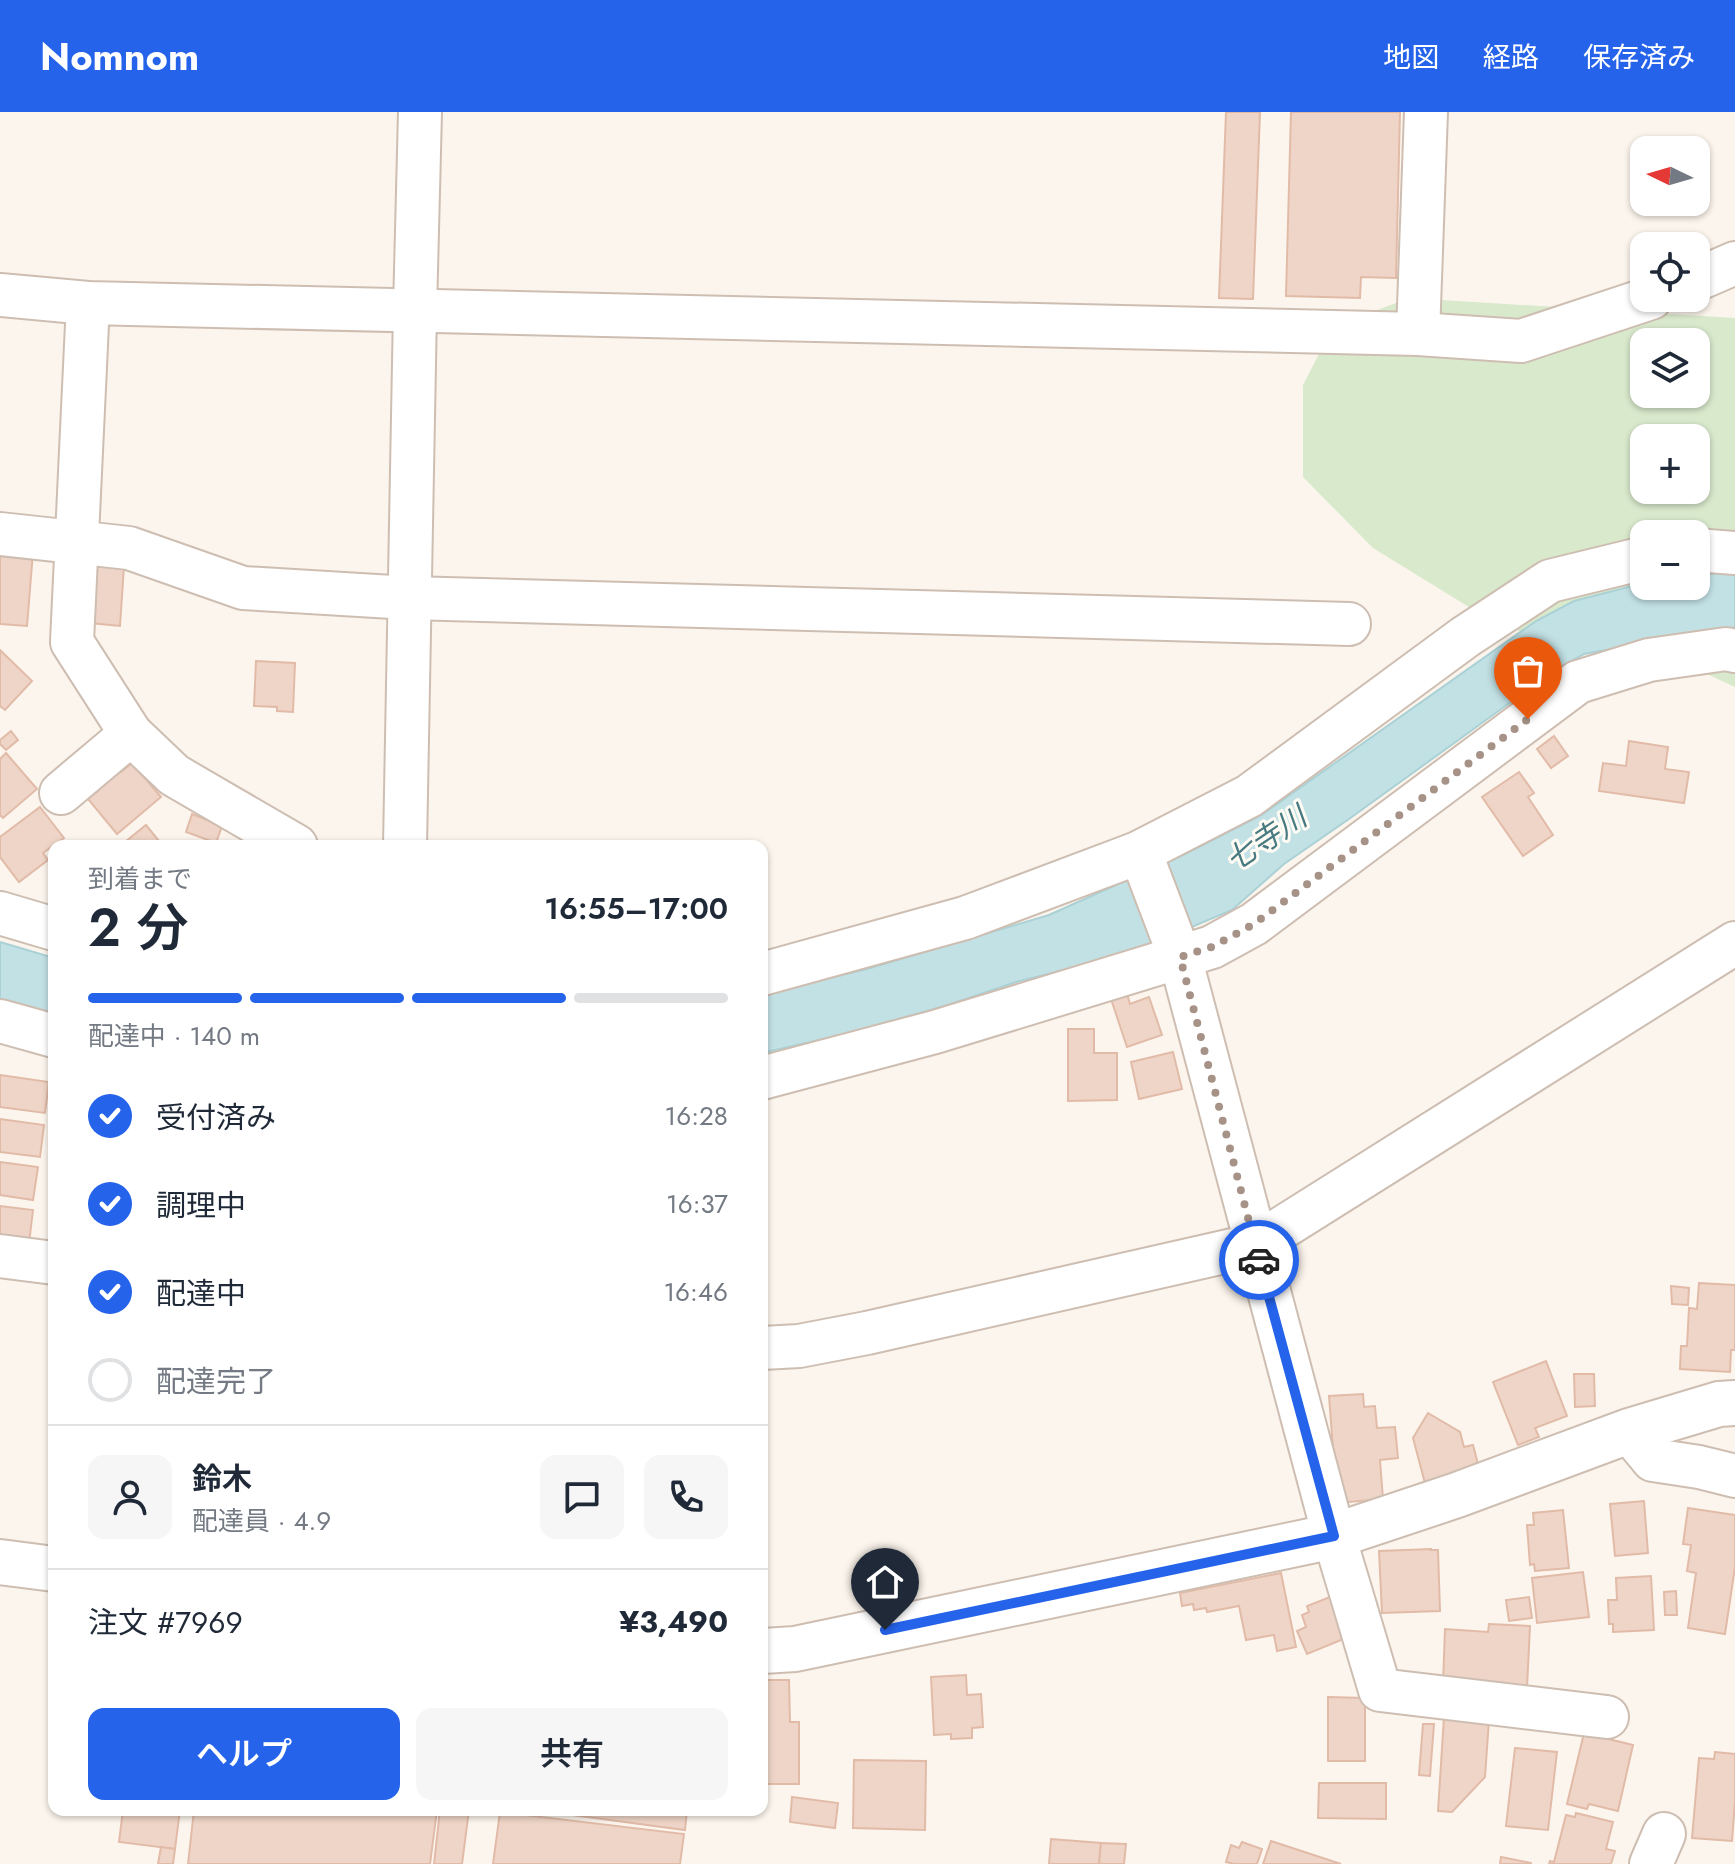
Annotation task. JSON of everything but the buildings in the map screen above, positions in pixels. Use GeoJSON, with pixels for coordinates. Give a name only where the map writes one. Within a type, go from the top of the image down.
{"type":"FeatureCollection","features":[{"type":"Feature","properties":{"kind":"street"},"geometry":{"type":"LineString","coordinates":[[405,840],[420,112]]}},
{"type":"Feature","properties":{"kind":"street"},"geometry":{"type":"LineString","coordinates":[[1418,334],[1426,112]]}},
{"type":"Feature","properties":{"kind":"street"},"geometry":{"type":"LineString","coordinates":[[1710,274],[1735,263]]}},
{"type":"Feature","properties":{"kind":"street"},"geometry":{"type":"LineString","coordinates":[[0,295],[88,303],[1418,334],[1521,341],[1630,305]]}},
{"type":"Feature","properties":{"kind":"street"},"geometry":{"type":"LineString","coordinates":[[88,303],[72,642],[131,734],[174,775],[286,840]]}},
{"type":"Feature","properties":{"kind":"street"},"geometry":{"type":"LineString","coordinates":[[0,534],[129,548],[243,588],[409,598],[1349,624]]}},
{"type":"Feature","properties":{"kind":"street"},"geometry":{"type":"LineString","coordinates":[[1710,551],[1735,553]]}},
{"type":"Feature","properties":{"kind":"street"},"geometry":{"type":"LineString","coordinates":[[768,972],[965,918],[1143,862],[1249,796],[1465,637],[1550,581],[1630,561]]}},
{"type":"Feature","properties":{"kind":"street"},"geometry":{"type":"LineString","coordinates":[[768,1076],[935,1032],[1176,948],[1212,947],[1254,924],[1578,682],[1649,660],[1726,649],[1735,651]]}},
{"type":"Feature","properties":{"kind":"street"},"geometry":{"type":"LineString","coordinates":[[61,793],[131,734]]}},
{"type":"Feature","properties":{"kind":"street"},"geometry":{"type":"LineString","coordinates":[[1143,862],[1176,948],[1334,1536],[1380,1690],[1607,1717]]}},
{"type":"Feature","properties":{"kind":"street"},"geometry":{"type":"LineString","coordinates":[[0,913],[48,927]]}},
{"type":"Feature","properties":{"kind":"street"},"geometry":{"type":"LineString","coordinates":[[768,1348],[799,1346],[867,1333],[1255,1245],[1735,943]]}},
{"type":"Feature","properties":{"kind":"street"},"geometry":{"type":"LineString","coordinates":[[0,1021],[48,1035]]}},
{"type":"Feature","properties":{"kind":"street"},"geometry":{"type":"LineString","coordinates":[[0,1256],[48,1262]]}},
{"type":"Feature","properties":{"kind":"street"},"geometry":{"type":"LineString","coordinates":[[768,1651],[795,1649],[1334,1536],[1457,1495],[1629,1431],[1719,1404],[1735,1403]]}},
{"type":"Feature","properties":{"kind":"street"},"geometry":{"type":"LineString","coordinates":[[1629,1431],[1653,1460],[1735,1476]]}},
{"type":"Feature","properties":{"kind":"street"},"geometry":{"type":"LineString","coordinates":[[0,1562],[48,1568]]}},
{"type":"Feature","properties":{"kind":"green space"},"geometry":{"type":"Polygon","coordinates":[[[1409,298],[1735,318],[1735,687],[1670,657],[1503,628],[1373,548],[1303,477],[1303,385],[1333,327],[1409,298]]]}},
{"type":"Feature","properties":{"kind":"water","name":"七寺川"},"geometry":{"type":"Polygon","coordinates":[[[1735,572],[1735,629],[1584,654],[1558,668],[1284,864],[1232,910],[1128,954],[1016,982],[850,1033],[768,1052],[768,993],[867,969],[1049,915],[1183,855],[1260,816],[1536,621],[1574,601],[1630,587],[1630,600],[1710,600],[1710,574],[1735,572]]]}},
{"type":"Feature","properties":{"kind":"water"},"geometry":{"type":"Polygon","coordinates":[[[0,942],[48,956],[48,1018],[0,1006],[0,942]]]}},
{"type":"Feature","properties":{"kind":"way so far"},"geometry":{"type":"LineString","coordinates":[[1259,1260],[1180,957],[1212,947],[1254,924],[1528,719]]}},
{"type":"Feature","properties":{"kind":"route"},"geometry":{"type":"LineString","coordinates":[[885,1630],[1334,1536],[1259,1260]]}}]}
